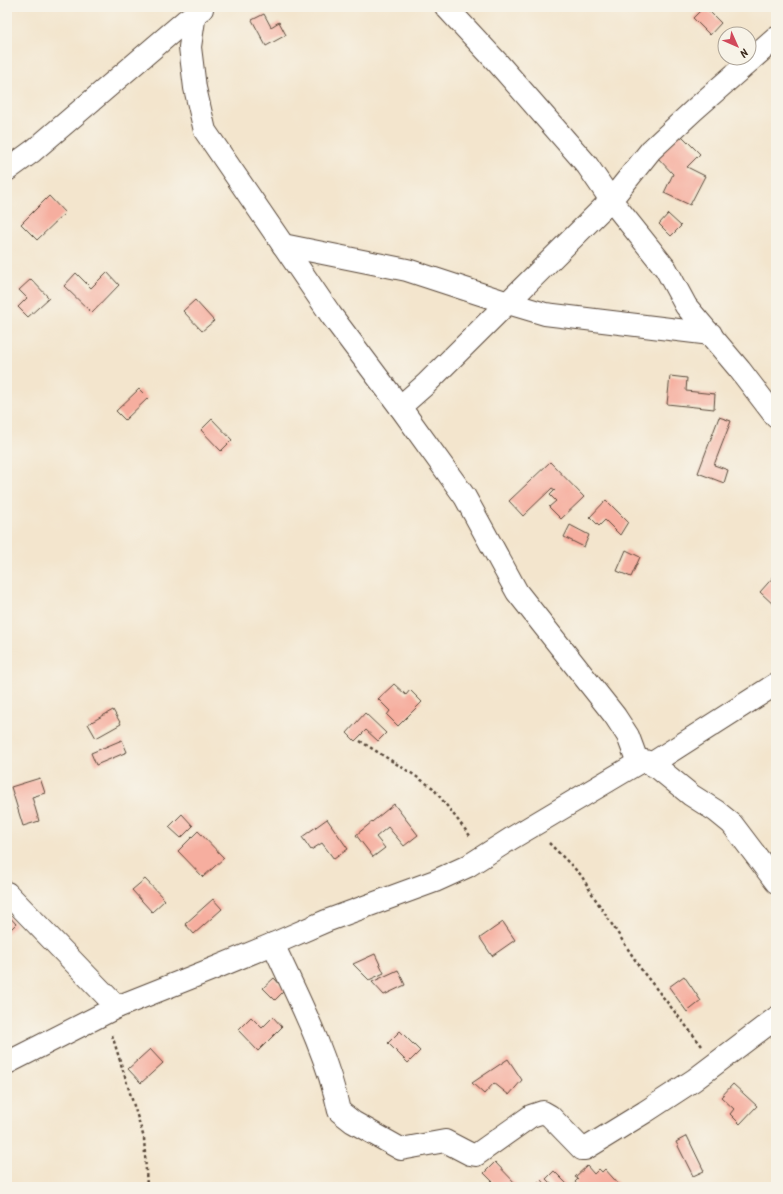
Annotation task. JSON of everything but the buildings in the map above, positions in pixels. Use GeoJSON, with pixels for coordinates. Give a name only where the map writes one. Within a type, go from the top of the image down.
{"type":"FeatureCollection","features":[{"type":"Feature","properties":{"kind":"street"},"geometry":{"type":"LineString","coordinates":[[446,7],[497,62],[587,165],[611,200],[666,269],[686,306],[711,334],[776,417]]}},
{"type":"Feature","properties":{"kind":"street"},"geometry":{"type":"LineString","coordinates":[[7,170],[33,150],[190,12]]}},
{"type":"Feature","properties":{"kind":"street"},"geometry":{"type":"LineString","coordinates":[[190,12],[190,47],[195,88],[205,131],[332,315],[464,497],[516,592],[615,716],[644,764],[658,768],[690,795],[716,811],[732,824],[776,882]]}},
{"type":"Feature","properties":{"kind":"street"},"geometry":{"type":"LineString","coordinates":[[400,407],[426,384],[611,200],[651,150],[776,38]]}},
{"type":"Feature","properties":{"kind":"street"},"geometry":{"type":"LineString","coordinates":[[283,245],[407,270],[545,314],[711,334]]}},
{"type":"Feature","properties":{"kind":"street"},"geometry":{"type":"LineString","coordinates":[[7,1062],[111,1010],[273,944],[326,920],[435,880],[468,866],[531,826],[644,764],[776,684]]}},
{"type":"Feature","properties":{"kind":"street"},"geometry":{"type":"LineString","coordinates":[[7,893],[111,1010]]}},
{"type":"Feature","properties":{"kind":"street"},"geometry":{"type":"LineString","coordinates":[[273,944],[314,1033],[334,1089],[339,1111],[353,1122],[401,1149],[445,1141],[476,1156],[531,1116],[543,1112],[555,1121],[582,1149],[585,1149],[694,1080],[776,1018]]}},
{"type":"Feature","properties":{"kind":"path"},"geometry":{"type":"LineString","coordinates":[[360,741],[433,788],[485,855]]}},
{"type":"Feature","properties":{"kind":"path"},"geometry":{"type":"LineString","coordinates":[[531,826],[581,875],[643,972],[699,1043],[717,1063]]}},
{"type":"Feature","properties":{"kind":"path"},"geometry":{"type":"LineString","coordinates":[[111,1010],[144,1138],[147,1187]]}}]}
